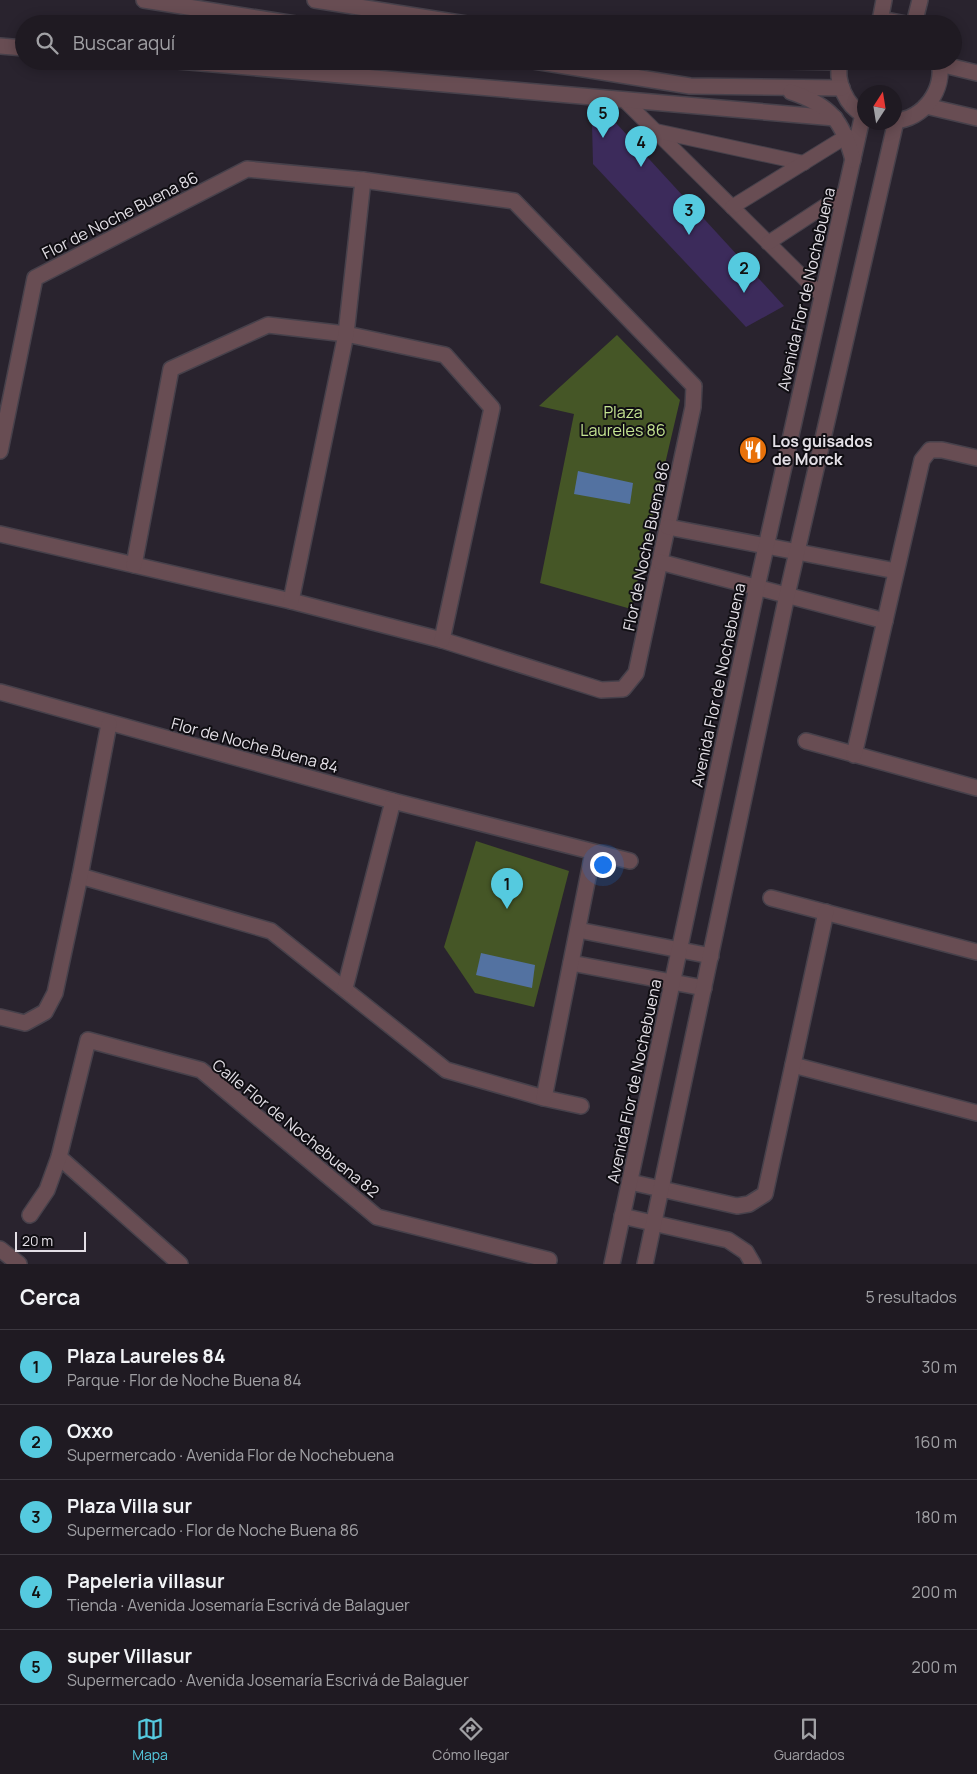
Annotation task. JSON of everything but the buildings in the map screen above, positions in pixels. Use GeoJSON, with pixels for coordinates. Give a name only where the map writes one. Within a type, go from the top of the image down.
{"type":"FeatureCollection","features":[{"type":"Feature","properties":{"kind":"street"},"geometry":{"type":"LineString","coordinates":[[144,0],[238,15]]}},
{"type":"Feature","properties":{"kind":"street"},"geometry":{"type":"LineString","coordinates":[[314,0],[409,15]]}},
{"type":"Feature","properties":{"kind":"street"},"geometry":{"type":"LineString","coordinates":[[879,15],[884,0]]}},
{"type":"Feature","properties":{"kind":"street"},"geometry":{"type":"LineString","coordinates":[[916,15],[920,0]]}},
{"type":"Feature","properties":{"kind":"street"},"geometry":{"type":"LineString","coordinates":[[0,46],[15,47]]}},
{"type":"Feature","properties":{"kind":"street"},"geometry":{"type":"LineString","coordinates":[[962,69],[977,73]]}},
{"type":"Feature","properties":{"kind":"street"},"geometry":{"type":"LineString","coordinates":[[281,70],[836,118]]}},
{"type":"Feature","properties":{"kind":"street"},"geometry":{"type":"LineString","coordinates":[[590,70],[690,86],[842,88]]}},
{"type":"Feature","properties":{"kind":"street"},"geometry":{"type":"LineString","coordinates":[[840,70],[839,79],[842,88],[849,102],[857,108]]}},
{"type":"Feature","properties":{"kind":"street"},"geometry":{"type":"LineString","coordinates":[[902,119],[915,115],[926,106],[935,94],[940,79],[939,70]]}},
{"type":"Feature","properties":{"kind":"street"},"geometry":{"type":"LineString","coordinates":[[776,87],[812,99],[836,118],[847,136],[853,160]]}},
{"type":"Feature","properties":{"kind":"street"},"geometry":{"type":"LineString","coordinates":[[926,106],[977,118]]}},
{"type":"Feature","properties":{"kind":"street","name":"Avenida Flor de Nochebuena"},"geometry":{"type":"LineString","coordinates":[[612,1264],[757,587],[860,130]]}},
{"type":"Feature","properties":{"kind":"street"},"geometry":{"type":"LineString","coordinates":[[645,1264],[787,595],[893,130]]}},
{"type":"Feature","properties":{"kind":"street","name":"Flor de Noche Buena 86"},"geometry":{"type":"LineString","coordinates":[[0,451],[35,278],[248,170],[363,180],[514,202],[694,386],[693,406],[636,673],[623,689],[601,690],[442,640],[290,601],[0,534]]}},
{"type":"Feature","properties":{"kind":"street"},"geometry":{"type":"LineString","coordinates":[[290,601],[346,334],[363,180]]}},
{"type":"Feature","properties":{"kind":"street"},"geometry":{"type":"LineString","coordinates":[[134,565],[171,369],[268,325],[346,334],[445,355],[492,408],[442,640]]}},
{"type":"Feature","properties":{"kind":"street"},"geometry":{"type":"LineString","coordinates":[[854,755],[922,460],[930,450],[942,450],[977,458]]}},
{"type":"Feature","properties":{"kind":"street"},"geometry":{"type":"LineString","coordinates":[[668,527],[896,571]]}},
{"type":"Feature","properties":{"kind":"street"},"geometry":{"type":"LineString","coordinates":[[660,562],[885,621]]}},
{"type":"Feature","properties":{"kind":"street","name":"Flor de Noche Buena 84"},"geometry":{"type":"LineString","coordinates":[[0,692],[109,724],[393,801],[630,861]]}},
{"type":"Feature","properties":{"kind":"street"},"geometry":{"type":"LineString","coordinates":[[0,1017],[25,1023],[45,1012],[55,993],[109,724]]}},
{"type":"Feature","properties":{"kind":"street"},"geometry":{"type":"LineString","coordinates":[[806,741],[977,788]]}},
{"type":"Feature","properties":{"kind":"street"},"geometry":{"type":"LineString","coordinates":[[345,988],[393,801]]}},
{"type":"Feature","properties":{"kind":"street"},"geometry":{"type":"LineString","coordinates":[[544,1098],[594,852]]}},
{"type":"Feature","properties":{"kind":"street"},"geometry":{"type":"LineString","coordinates":[[80,876],[271,932],[345,988],[446,1070],[544,1098],[581,1106]]}},
{"type":"Feature","properties":{"kind":"street"},"geometry":{"type":"LineString","coordinates":[[771,898],[977,952]]}},
{"type":"Feature","properties":{"kind":"street"},"geometry":{"type":"LineString","coordinates":[[630,1182],[737,1206],[749,1204],[765,1194],[826,912]]}},
{"type":"Feature","properties":{"kind":"street"},"geometry":{"type":"LineString","coordinates":[[578,930],[711,956]]}},
{"type":"Feature","properties":{"kind":"street"},"geometry":{"type":"LineString","coordinates":[[571,963],[704,988]]}},
{"type":"Feature","properties":{"kind":"street","name":"Calle Flor de Nochebuena 82"},"geometry":{"type":"LineString","coordinates":[[30,1215],[47,1190],[60,1157],[88,1040],[200,1070],[377,1217],[509,1257],[549,1260]]}},
{"type":"Feature","properties":{"kind":"street"},"geometry":{"type":"LineString","coordinates":[[793,1065],[977,1113]]}},
{"type":"Feature","properties":{"kind":"street"},"geometry":{"type":"LineString","coordinates":[[60,1157],[180,1264]]}},
{"type":"Feature","properties":{"kind":"street"},"geometry":{"type":"LineString","coordinates":[[622,1216],[728,1240],[746,1252],[753,1264]]}},
{"type":"Feature","properties":{"kind":"street"},"geometry":{"type":"LineString","coordinates":[[0,1249],[18,1264]]}},
{"type":"Feature","properties":{"kind":"lane"},"geometry":{"type":"LineString","coordinates":[[624,100],[822,296]]}},
{"type":"Feature","properties":{"kind":"lane"},"geometry":{"type":"LineString","coordinates":[[655,131],[804,163]]}},
{"type":"Feature","properties":{"kind":"lane"},"geometry":{"type":"LineString","coordinates":[[732,207],[847,136]]}},
{"type":"Feature","properties":{"kind":"lane"},"geometry":{"type":"LineString","coordinates":[[768,243],[846,192]]}},
{"type":"Feature","properties":{"kind":"green space","name":"Plaza Laureles 86"},"geometry":{"type":"Polygon","coordinates":[[[617,335],[680,400],[631,609],[540,583],[574,414],[539,406],[617,335]]]}},
{"type":"Feature","properties":{"kind":"green space"},"geometry":{"type":"Polygon","coordinates":[[[476,841],[569,871],[534,1007],[475,993],[444,947],[476,841]]]}},
{"type":"Feature","properties":{"kind":"water"},"geometry":{"type":"Polygon","coordinates":[[[578,471],[633,483],[630,504],[574,494],[578,471]]]}},
{"type":"Feature","properties":{"kind":"water"},"geometry":{"type":"Polygon","coordinates":[[[481,953],[535,965],[532,988],[476,975],[481,953]]]}},
{"type":"Feature","properties":{"kind":"place","name":"super Villasur"},"geometry":{"type":"Point","coordinates":[603,138]}},
{"type":"Feature","properties":{"kind":"place","name":"Papeleria villasur"},"geometry":{"type":"Point","coordinates":[641,167]}},
{"type":"Feature","properties":{"kind":"place","name":"Plaza Villa sur"},"geometry":{"type":"Point","coordinates":[689,235]}},
{"type":"Feature","properties":{"kind":"place","name":"Oxxo"},"geometry":{"type":"Point","coordinates":[744,293]}},
{"type":"Feature","properties":{"kind":"place","name":"Los guisados de Morck"},"geometry":{"type":"Point","coordinates":[753,450]}},
{"type":"Feature","properties":{"kind":"place","name":"Plaza Laureles 84"},"geometry":{"type":"Point","coordinates":[507,909]}}]}
